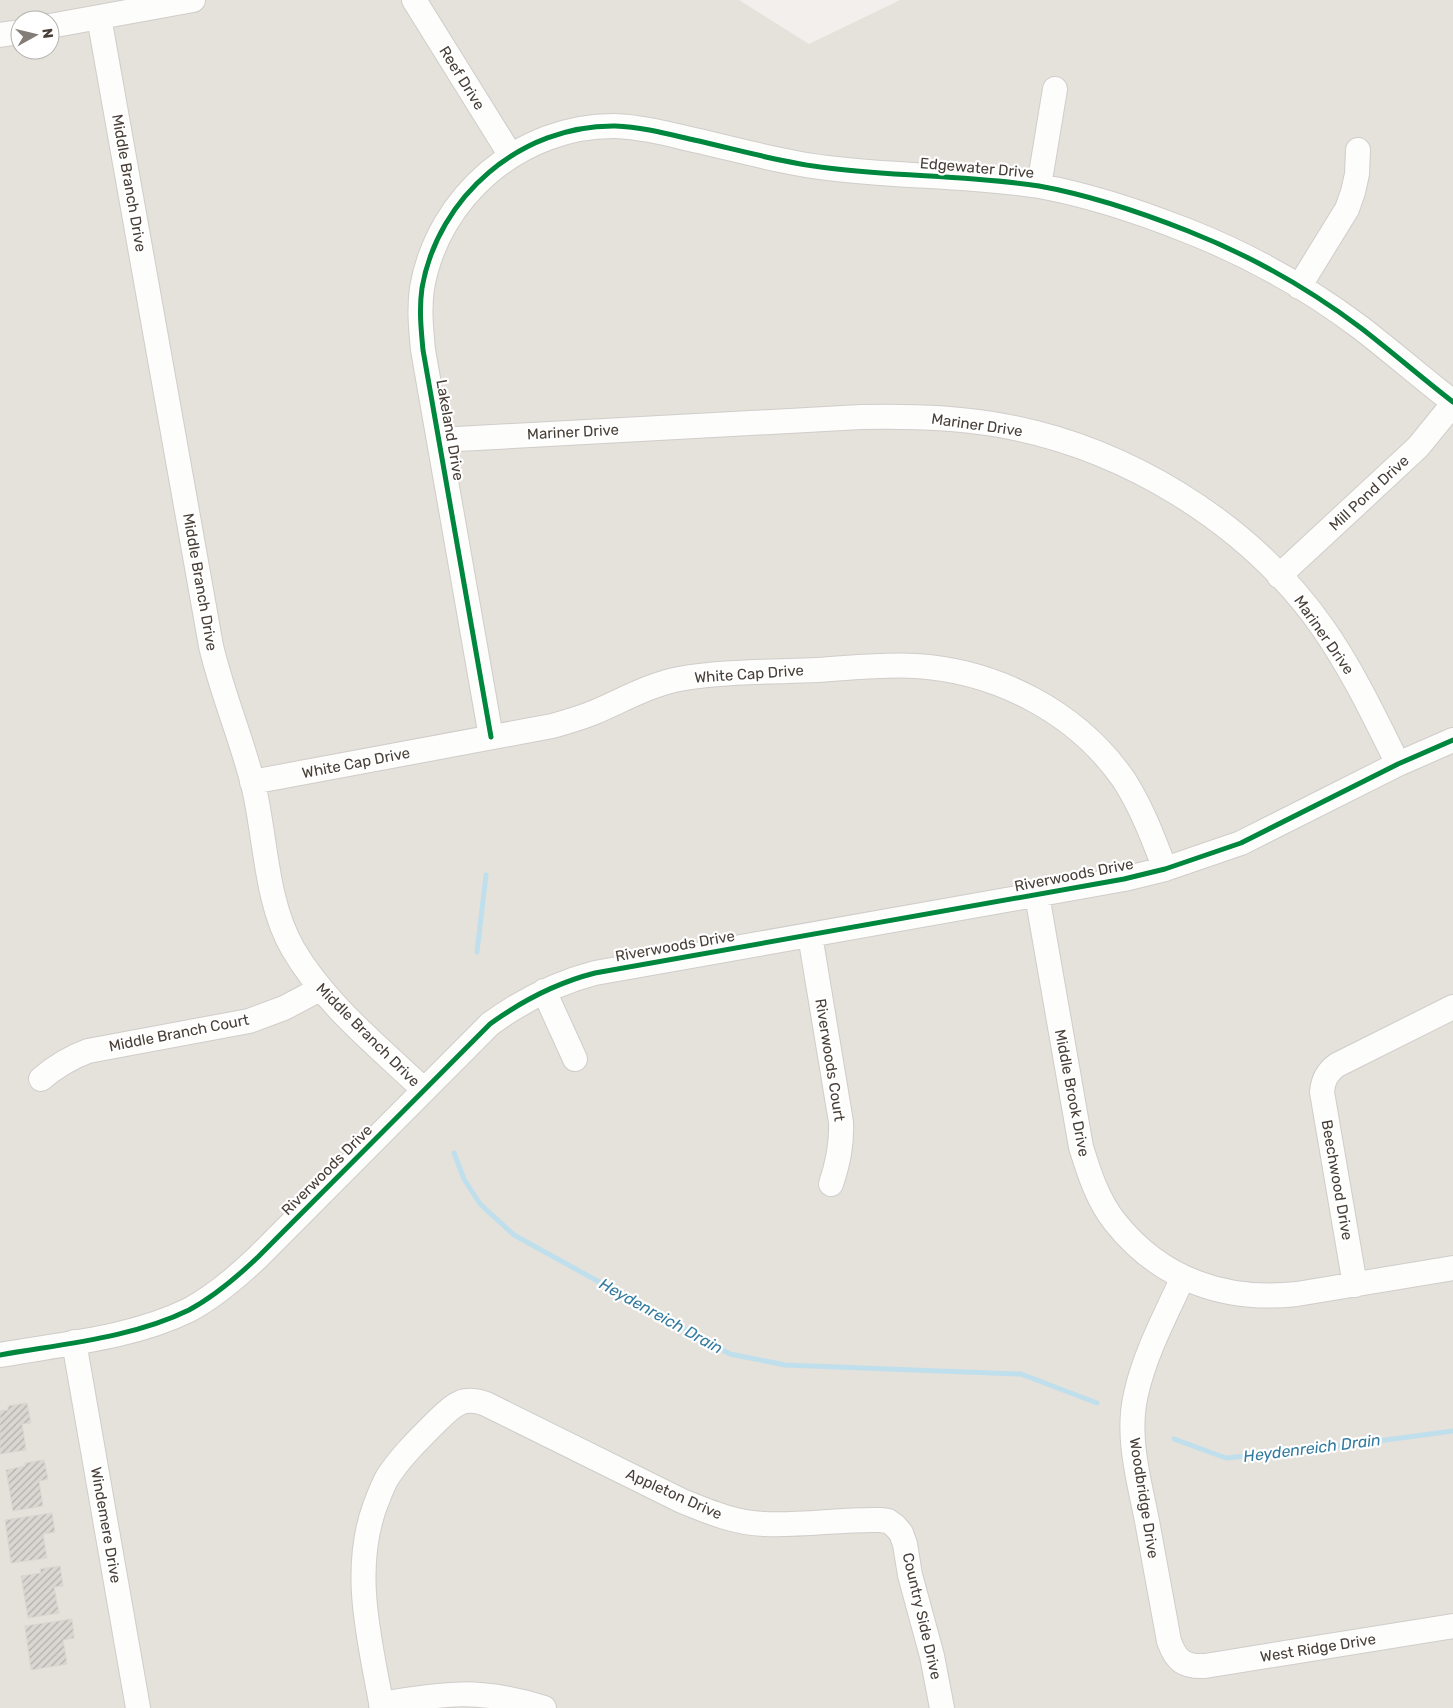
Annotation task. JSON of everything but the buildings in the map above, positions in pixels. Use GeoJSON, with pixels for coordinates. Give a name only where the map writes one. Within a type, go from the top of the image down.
{"type":"FeatureCollection","features":[{"type":"Feature","properties":{"kind":"street"},"geometry":{"type":"LineString","coordinates":[[60,24],[192,0]]}},
{"type":"Feature","properties":{"kind":"street","name":"Reef Drive"},"geometry":{"type":"LineString","coordinates":[[414,0],[511,156]]}},
{"type":"Feature","properties":{"kind":"street","name":"Middle Branch Drive"},"geometry":{"type":"LineString","coordinates":[[99,17],[211,646],[252,782],[270,881],[283,926],[291,946],[320,988],[424,1090]]}},
{"type":"Feature","properties":{"kind":"street"},"geometry":{"type":"LineString","coordinates":[[1039,186],[1055,89]]}},
{"type":"Feature","properties":{"kind":"street","name":"Edgewater Drive"},"geometry":{"type":"LineString","coordinates":[[511,156],[558,134],[578,129],[616,126],[655,131],[821,167],[1039,186],[1112,204],[1181,228],[1236,252],[1299,287],[1360,327],[1453,403]]}},
{"type":"Feature","properties":{"kind":"street"},"geometry":{"type":"LineString","coordinates":[[1299,287],[1347,209],[1357,174],[1358,150]]}},
{"type":"Feature","properties":{"kind":"street","name":"Lakeland Drive"},"geometry":{"type":"LineString","coordinates":[[491,737],[421,329],[422,290],[433,249],[443,228],[466,194],[494,167],[511,156]]}},
{"type":"Feature","properties":{"kind":"street","name":"Mill Pond Drive"},"geometry":{"type":"LineString","coordinates":[[1279,576],[1418,447],[1453,403]]}},
{"type":"Feature","properties":{"kind":"street","name":"Mariner Drive"},"geometry":{"type":"LineString","coordinates":[[439,440],[861,417],[931,418],[995,424],[1055,438],[1084,448],[1161,484],[1216,519],[1256,553],[1295,592],[1323,628],[1352,675],[1398,764]]}},
{"type":"Feature","properties":{"kind":"street","name":"White Cap Drive"},"geometry":{"type":"LineString","coordinates":[[252,782],[552,726],[575,719],[643,690],[678,679],[696,676],[915,666],[962,672],[1007,686],[1029,697],[1070,725],[1106,758],[1123,779],[1146,820],[1165,869]]}},
{"type":"Feature","properties":{"kind":"street","name":"Riverwoods Drive"},"geometry":{"type":"LineString","coordinates":[[0,1355],[130,1331],[189,1310],[226,1286],[490,1024],[523,1002],[561,983],[595,973],[1037,895],[1124,879],[1165,869],[1241,843],[1398,764],[1453,740]]}},
{"type":"Feature","properties":{"kind":"street","name":"Middle Brook Drive"},"geometry":{"type":"LineString","coordinates":[[1037,895],[1076,1126],[1089,1172],[1103,1204],[1114,1222],[1127,1236],[1154,1259],[1183,1277],[1216,1290],[1255,1296],[1290,1295],[1453,1268]]}},
{"type":"Feature","properties":{"kind":"street","name":"Riverwoods Court"},"geometry":{"type":"LineString","coordinates":[[810,935],[841,1122],[840,1158],[831,1184]]}},
{"type":"Feature","properties":{"kind":"street","name":"Middle Branch Court"},"geometry":{"type":"LineString","coordinates":[[41,1079],[56,1066],[88,1051],[249,1021],[284,1008],[320,988]]}},
{"type":"Feature","properties":{"kind":"street"},"geometry":{"type":"LineString","coordinates":[[544,991],[575,1059]]}},
{"type":"Feature","properties":{"kind":"street","name":"Beechwood Drive"},"geometry":{"type":"LineString","coordinates":[[1355,1285],[1322,1092],[1326,1076],[1337,1065],[1453,1007]]}},
{"type":"Feature","properties":{"kind":"street","name":"Woodbridge Drive"},"geometry":{"type":"LineString","coordinates":[[1183,1277],[1150,1350],[1142,1372],[1132,1415],[1135,1462],[1169,1641],[1172,1651],[1183,1663]]}},
{"type":"Feature","properties":{"kind":"street","name":"Windemere Drive"},"geometry":{"type":"LineString","coordinates":[[74,1342],[138,1708]]}},
{"type":"Feature","properties":{"kind":"street","name":"Appleton Drive"},"geometry":{"type":"LineString","coordinates":[[381,1706],[364,1596],[363,1573],[366,1534],[386,1479],[397,1464],[452,1407],[467,1400],[475,1400],[486,1404],[682,1501],[730,1519],[764,1524],[880,1520],[895,1526]]}},
{"type":"Feature","properties":{"kind":"street","name":"Country Side Drive"},"geometry":{"type":"LineString","coordinates":[[895,1526],[901,1533],[905,1544],[910,1575],[932,1656],[942,1708]]}},
{"type":"Feature","properties":{"kind":"street","name":"West Ridge Drive"},"geometry":{"type":"LineString","coordinates":[[1183,1663],[1206,1666],[1453,1626]]}},
{"type":"Feature","properties":{"kind":"street"},"geometry":{"type":"LineString","coordinates":[[381,1706],[430,1696],[478,1694],[501,1696],[544,1708]]}},
{"type":"Feature","properties":{"kind":"shaded area"},"geometry":{"type":"Polygon","coordinates":[[[0,0],[739,0],[809,44],[900,0],[1453,0],[1453,1708],[0,1708],[0,0]]]}},
{"type":"Feature","properties":{"kind":"waterway","name":"Heydenreich Drain"},"geometry":{"type":"LineString","coordinates":[[477,952],[486,875]]}},
{"type":"Feature","properties":{"kind":"waterway","name":"Heydenreich Drain"},"geometry":{"type":"LineString","coordinates":[[454,1153],[464,1179],[480,1204],[514,1235],[730,1354],[785,1365],[1021,1374],[1097,1403]]}},
{"type":"Feature","properties":{"kind":"waterway","name":"Heydenreich Drain"},"geometry":{"type":"LineString","coordinates":[[1174,1439],[1226,1458],[1318,1449],[1453,1431]]}},
{"type":"Feature","properties":{"kind":"cycle path"},"geometry":{"type":"LineString","coordinates":[[491,737],[423,350],[421,296],[431,255],[446,224],[465,196],[489,172],[517,153],[547,138],[580,129],[615,126],[635,128],[811,166],[854,171],[1013,182],[1095,199],[1211,240],[1278,274],[1341,313],[1453,402]]}},
{"type":"Feature","properties":{"kind":"cycle path"},"geometry":{"type":"LineString","coordinates":[[0,1355],[120,1334],[167,1320],[208,1299],[258,1257],[490,1024],[515,1007],[553,987],[595,973],[1124,879],[1165,869],[1241,843],[1398,764],[1453,740]]}}]}
